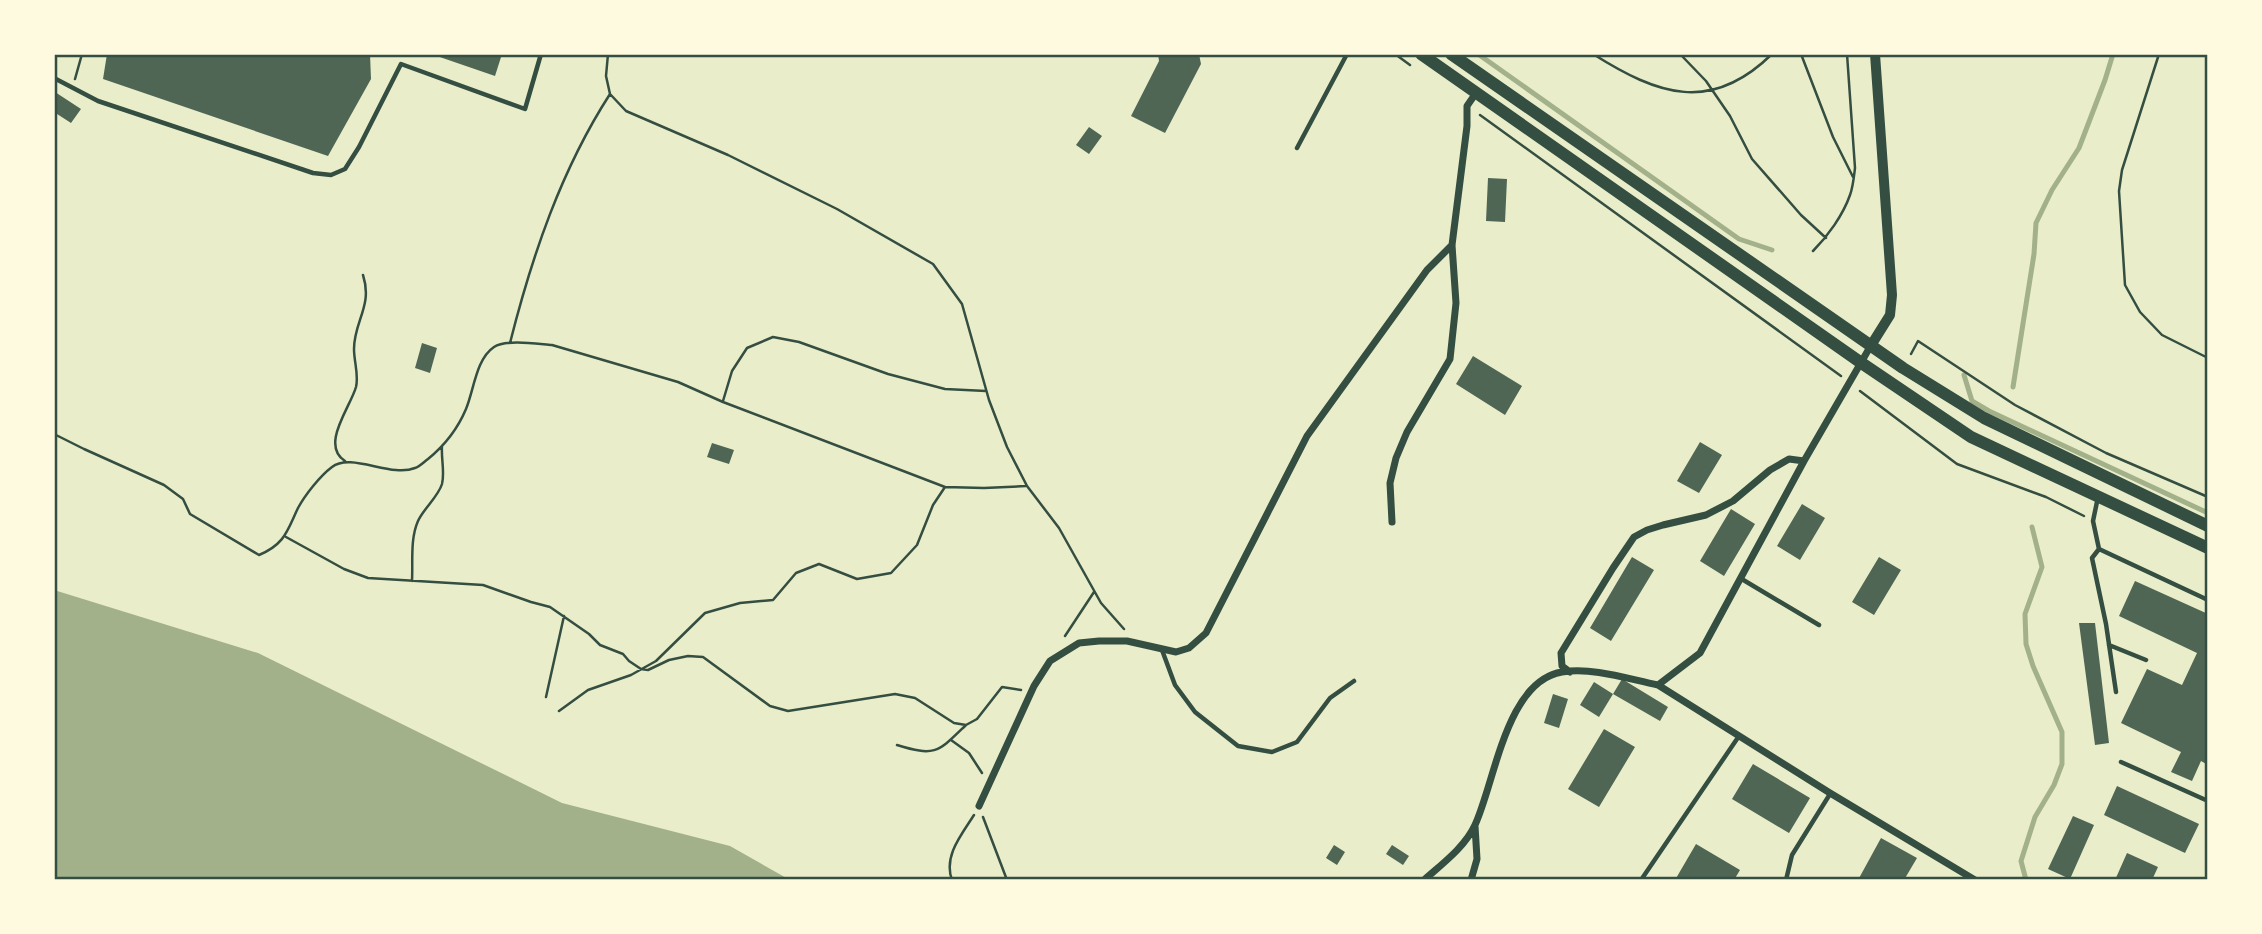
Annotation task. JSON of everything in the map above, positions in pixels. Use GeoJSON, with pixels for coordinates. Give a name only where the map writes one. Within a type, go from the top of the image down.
{"type":"FeatureCollection","features":[{"type":"Feature","properties":{"kind":"main road"},"geometry":{"type":"LineString","coordinates":[[1421,54],[1971,437],[2208,548]]}},
{"type":"Feature","properties":{"kind":"main road"},"geometry":{"type":"LineString","coordinates":[[1451,54],[1870,347],[1984,418],[2208,526]]}},
{"type":"Feature","properties":{"kind":"street"},"geometry":{"type":"LineString","coordinates":[[1658,685],[1700,653],[1847,383],[1890,315],[1892,295],[1875,54]]}},
{"type":"Feature","properties":{"kind":"street"},"geometry":{"type":"LineString","coordinates":[[1392,522],[1390,483],[1396,458],[1407,432],[1450,359],[1456,303],[1452,245],[1467,106],[1476,93]]}},
{"type":"Feature","properties":{"kind":"street"},"geometry":{"type":"LineString","coordinates":[[979,806],[1034,686],[1050,661],[1079,643],[1127,641],[1176,652],[1189,648],[1206,634],[1307,436],[1427,270],[1452,245]]}},
{"type":"Feature","properties":{"kind":"street"},"geometry":{"type":"LineString","coordinates":[[1571,672],[1562,666],[1561,653],[1634,537],[1663,525],[1706,515],[1733,501],[1770,470],[1789,459],[1804,461]]}},
{"type":"Feature","properties":{"kind":"street"},"geometry":{"type":"LineString","coordinates":[[1424,880],[1462,846],[1475,825],[1506,734],[1527,693],[1539,681],[1561,672],[1592,672],[1658,685],[1975,880]]}},
{"type":"Feature","properties":{"kind":"street"},"geometry":{"type":"LineString","coordinates":[[1471,880],[1477,859],[1475,825]]}},
{"type":"Feature","properties":{"kind":"lane"},"geometry":{"type":"LineString","coordinates":[[54,78],[98,101],[313,173],[331,175],[345,169],[359,147],[401,64],[525,110],[541,54]]}},
{"type":"Feature","properties":{"kind":"lane"},"geometry":{"type":"LineString","coordinates":[[1297,148],[1347,54]]}},
{"type":"Feature","properties":{"kind":"lane"},"geometry":{"type":"LineString","coordinates":[[2099,496],[2093,521],[2099,549],[2092,558],[2116,692]]}},
{"type":"Feature","properties":{"kind":"lane"},"geometry":{"type":"LineString","coordinates":[[2099,549],[2208,600]]}},
{"type":"Feature","properties":{"kind":"lane"},"geometry":{"type":"LineString","coordinates":[[1740,578],[1819,625]]}},
{"type":"Feature","properties":{"kind":"lane"},"geometry":{"type":"LineString","coordinates":[[2109,644],[2146,660]]}},
{"type":"Feature","properties":{"kind":"lane"},"geometry":{"type":"LineString","coordinates":[[1162,650],[1175,685],[1195,712],[1238,746],[1272,752],[1297,742],[1330,698],[1354,681]]}},
{"type":"Feature","properties":{"kind":"lane"},"geometry":{"type":"LineString","coordinates":[[1641,880],[1740,734]]}},
{"type":"Feature","properties":{"kind":"lane"},"geometry":{"type":"LineString","coordinates":[[2121,762],[2208,801]]}},
{"type":"Feature","properties":{"kind":"lane"},"geometry":{"type":"LineString","coordinates":[[1786,880],[1792,855],[1830,793]]}},
{"type":"Feature","properties":{"kind":"path"},"geometry":{"type":"LineString","coordinates":[[71,88],[82,54]]}},
{"type":"Feature","properties":{"kind":"path"},"geometry":{"type":"LineString","coordinates":[[608,54],[606,76],[610,94],[626,111],[728,155],[837,209],[933,264],[962,304],[986,391],[1007,447],[1027,486],[1059,528],[1101,603],[1138,644]]}},
{"type":"Feature","properties":{"kind":"path"},"geometry":{"type":"LineString","coordinates":[[1395,54],[1416,69]]}},
{"type":"Feature","properties":{"kind":"path"},"geometry":{"type":"LineString","coordinates":[[1593,54],[1660,89],[1688,94],[1732,85],[1772,54]]}},
{"type":"Feature","properties":{"kind":"path"},"geometry":{"type":"LineString","coordinates":[[1681,54],[1730,116],[1752,159],[1801,215],[1826,238]]}},
{"type":"Feature","properties":{"kind":"path"},"geometry":{"type":"LineString","coordinates":[[1801,54],[1833,137],[1854,179]]}},
{"type":"Feature","properties":{"kind":"path"},"geometry":{"type":"LineString","coordinates":[[1813,251],[1826,238],[1850,196],[1856,168],[1847,54]]}},
{"type":"Feature","properties":{"kind":"path"},"geometry":{"type":"LineString","coordinates":[[2159,54],[2122,170],[2119,191],[2125,285],[2140,312],[2162,335],[2208,358]]}},
{"type":"Feature","properties":{"kind":"path"},"geometry":{"type":"LineString","coordinates":[[510,343],[526,279],[550,210],[610,94]]}},
{"type":"Feature","properties":{"kind":"path"},"geometry":{"type":"LineString","coordinates":[[1467,106],[1770,324],[1957,464],[2046,497],[2093,521]]}},
{"type":"Feature","properties":{"kind":"path"},"geometry":{"type":"LineString","coordinates":[[363,275],[366,306],[356,334],[354,349],[356,386],[338,429],[335,447],[338,457],[345,461],[392,470],[413,469],[442,446],[454,430],[466,411],[482,362],[495,346],[510,343],[552,345],[678,382],[723,402],[945,487],[1027,486]]}},
{"type":"Feature","properties":{"kind":"path"},"geometry":{"type":"LineString","coordinates":[[723,402],[732,370],[747,348],[773,337],[799,342],[888,374],[945,389],[986,391]]}},
{"type":"Feature","properties":{"kind":"path"},"geometry":{"type":"LineString","coordinates":[[1911,354],[1918,341],[2015,405],[2106,453],[2208,497]]}},
{"type":"Feature","properties":{"kind":"path"},"geometry":{"type":"LineString","coordinates":[[54,433],[164,485],[183,499],[190,514],[259,555],[269,551],[286,537],[300,505],[333,466],[345,461]]}},
{"type":"Feature","properties":{"kind":"path"},"geometry":{"type":"LineString","coordinates":[[412,581],[414,535],[419,520],[441,488],[444,473],[441,461],[442,446]]}},
{"type":"Feature","properties":{"kind":"path"},"geometry":{"type":"LineString","coordinates":[[559,711],[588,690],[656,661],[705,613],[740,603],[773,600],[796,573],[819,564],[857,579],[891,573],[917,545],[933,505],[945,487]]}},
{"type":"Feature","properties":{"kind":"path"},"geometry":{"type":"LineString","coordinates":[[286,537],[344,569],[369,578],[484,585],[550,607],[589,634],[600,645],[623,654],[641,669],[648,670],[669,660],[688,656],[703,657],[770,706],[788,711],[895,694],[915,698],[954,723],[966,725]]}},
{"type":"Feature","properties":{"kind":"path"},"geometry":{"type":"LineString","coordinates":[[1050,661],[1094,592]]}},
{"type":"Feature","properties":{"kind":"path"},"geometry":{"type":"LineString","coordinates":[[546,697],[564,616]]}},
{"type":"Feature","properties":{"kind":"path"},"geometry":{"type":"LineString","coordinates":[[897,745],[931,752],[942,748],[966,725],[977,719],[1002,687],[1021,690],[1034,686]]}},
{"type":"Feature","properties":{"kind":"path"},"geometry":{"type":"LineString","coordinates":[[951,739],[969,753],[980,768],[985,790]]}},
{"type":"Feature","properties":{"kind":"path"},"geometry":{"type":"LineString","coordinates":[[952,880],[952,851],[979,806]]}},
{"type":"Feature","properties":{"kind":"path"},"geometry":{"type":"LineString","coordinates":[[979,806],[1007,880]]}},
{"type":"Feature","properties":{"kind":"shaded area"},"geometry":{"type":"Polygon","coordinates":[[[54,590],[258,653],[562,803],[730,846],[790,880],[54,880],[54,590]]]}},
{"type":"Feature","properties":{"kind":"building"},"geometry":{"type":"Polygon","coordinates":[[[107,54],[370,54],[371,79],[328,156],[103,79],[107,54]]]}},
{"type":"Feature","properties":{"kind":"building"},"geometry":{"type":"Polygon","coordinates":[[[431,54],[502,54],[495,76],[431,54]]]}},
{"type":"Feature","properties":{"kind":"building"},"geometry":{"type":"Polygon","coordinates":[[[1158,54],[1199,54],[1201,64],[1165,133],[1131,116],[1159,61],[1158,54]]]}},
{"type":"Feature","properties":{"kind":"building"},"geometry":{"type":"Polygon","coordinates":[[[55,92],[81,109],[71,123],[54,112],[55,92]]]}},
{"type":"Feature","properties":{"kind":"building"},"geometry":{"type":"Polygon","coordinates":[[[1089,127],[1102,136],[1089,154],[1076,145],[1089,127]]]}},
{"type":"Feature","properties":{"kind":"building"},"geometry":{"type":"Polygon","coordinates":[[[1488,178],[1507,179],[1505,222],[1486,221],[1488,178]]]}},
{"type":"Feature","properties":{"kind":"building"},"geometry":{"type":"Polygon","coordinates":[[[422,343],[437,348],[430,373],[415,368],[422,343]]]}},
{"type":"Feature","properties":{"kind":"building"},"geometry":{"type":"Polygon","coordinates":[[[1473,356],[1522,386],[1505,415],[1456,384],[1473,356]]]}},
{"type":"Feature","properties":{"kind":"building"},"geometry":{"type":"Polygon","coordinates":[[[1700,442],[1722,455],[1699,493],[1677,481],[1700,442]]]}},
{"type":"Feature","properties":{"kind":"building"},"geometry":{"type":"Polygon","coordinates":[[[712,443],[734,450],[729,464],[707,457],[712,443]]]}},
{"type":"Feature","properties":{"kind":"building"},"geometry":{"type":"Polygon","coordinates":[[[1802,504],[1825,518],[1800,560],[1777,546],[1802,504]]]}},
{"type":"Feature","properties":{"kind":"building"},"geometry":{"type":"Polygon","coordinates":[[[1731,509],[1755,524],[1724,576],[1700,561],[1731,509]]]}},
{"type":"Feature","properties":{"kind":"building"},"geometry":{"type":"Polygon","coordinates":[[[1632,557],[1654,570],[1611,641],[1590,628],[1632,557]]]}},
{"type":"Feature","properties":{"kind":"building"},"geometry":{"type":"Polygon","coordinates":[[[1879,557],[1901,570],[1874,615],[1852,602],[1879,557]]]}},
{"type":"Feature","properties":{"kind":"building"},"geometry":{"type":"Polygon","coordinates":[[[2135,581],[2208,614],[2208,765],[2201,761],[2192,781],[2171,772],[2181,752],[2121,723],[2147,669],[2182,685],[2197,653],[2119,616],[2135,581]]]}},
{"type":"Feature","properties":{"kind":"building"},"geometry":{"type":"Polygon","coordinates":[[[2079,623],[2095,623],[2109,743],[2095,745],[2079,623]]]}},
{"type":"Feature","properties":{"kind":"building"},"geometry":{"type":"Polygon","coordinates":[[[1622,679],[1668,707],[1660,721],[1613,694],[1622,679]]]}},
{"type":"Feature","properties":{"kind":"building"},"geometry":{"type":"Polygon","coordinates":[[[1594,682],[1613,694],[1599,717],[1580,705],[1594,682]]]}},
{"type":"Feature","properties":{"kind":"building"},"geometry":{"type":"Polygon","coordinates":[[[1553,694],[1568,699],[1559,728],[1544,723],[1553,694]]]}},
{"type":"Feature","properties":{"kind":"building"},"geometry":{"type":"Polygon","coordinates":[[[1604,729],[1635,747],[1599,807],[1568,789],[1604,729]]]}},
{"type":"Feature","properties":{"kind":"building"},"geometry":{"type":"Polygon","coordinates":[[[1753,764],[1810,798],[1789,833],[1732,799],[1753,764]]]}},
{"type":"Feature","properties":{"kind":"building"},"geometry":{"type":"Polygon","coordinates":[[[2117,786],[2199,824],[2185,853],[2104,815],[2117,786]]]}},
{"type":"Feature","properties":{"kind":"building"},"geometry":{"type":"Polygon","coordinates":[[[2073,816],[2094,825],[2070,879],[2048,869],[2073,816]]]}},
{"type":"Feature","properties":{"kind":"building"},"geometry":{"type":"Polygon","coordinates":[[[1881,838],[1917,858],[1904,880],[1858,880],[1881,838]]]}},
{"type":"Feature","properties":{"kind":"building"},"geometry":{"type":"Polygon","coordinates":[[[1696,844],[1740,870],[1734,880],[1675,880],[1696,844]]]}},
{"type":"Feature","properties":{"kind":"building"},"geometry":{"type":"Polygon","coordinates":[[[1334,845],[1345,852],[1337,865],[1326,858],[1334,845]]]}},
{"type":"Feature","properties":{"kind":"building"},"geometry":{"type":"Polygon","coordinates":[[[1392,845],[1409,856],[1403,865],[1386,854],[1392,845]]]}},
{"type":"Feature","properties":{"kind":"building"},"geometry":{"type":"Polygon","coordinates":[[[2127,853],[2158,867],[2152,880],[2115,880],[2127,853]]]}},
{"type":"Feature","properties":{"kind":"waterway"},"geometry":{"type":"LineString","coordinates":[[1478,54],[1739,239],[1772,250]]}},
{"type":"Feature","properties":{"kind":"waterway"},"geometry":{"type":"LineString","coordinates":[[2013,387],[2034,254],[2036,223],[2052,190],[2079,148],[2113,54]]}},
{"type":"Feature","properties":{"kind":"waterway"},"geometry":{"type":"LineString","coordinates":[[1964,375],[1972,401],[1989,411],[2208,513]]}},
{"type":"Feature","properties":{"kind":"waterway"},"geometry":{"type":"LineString","coordinates":[[2026,880],[2021,861],[2035,817],[2054,785],[2062,764],[2062,732],[2026,644],[2025,614],[2042,567],[2032,527]]}}]}
